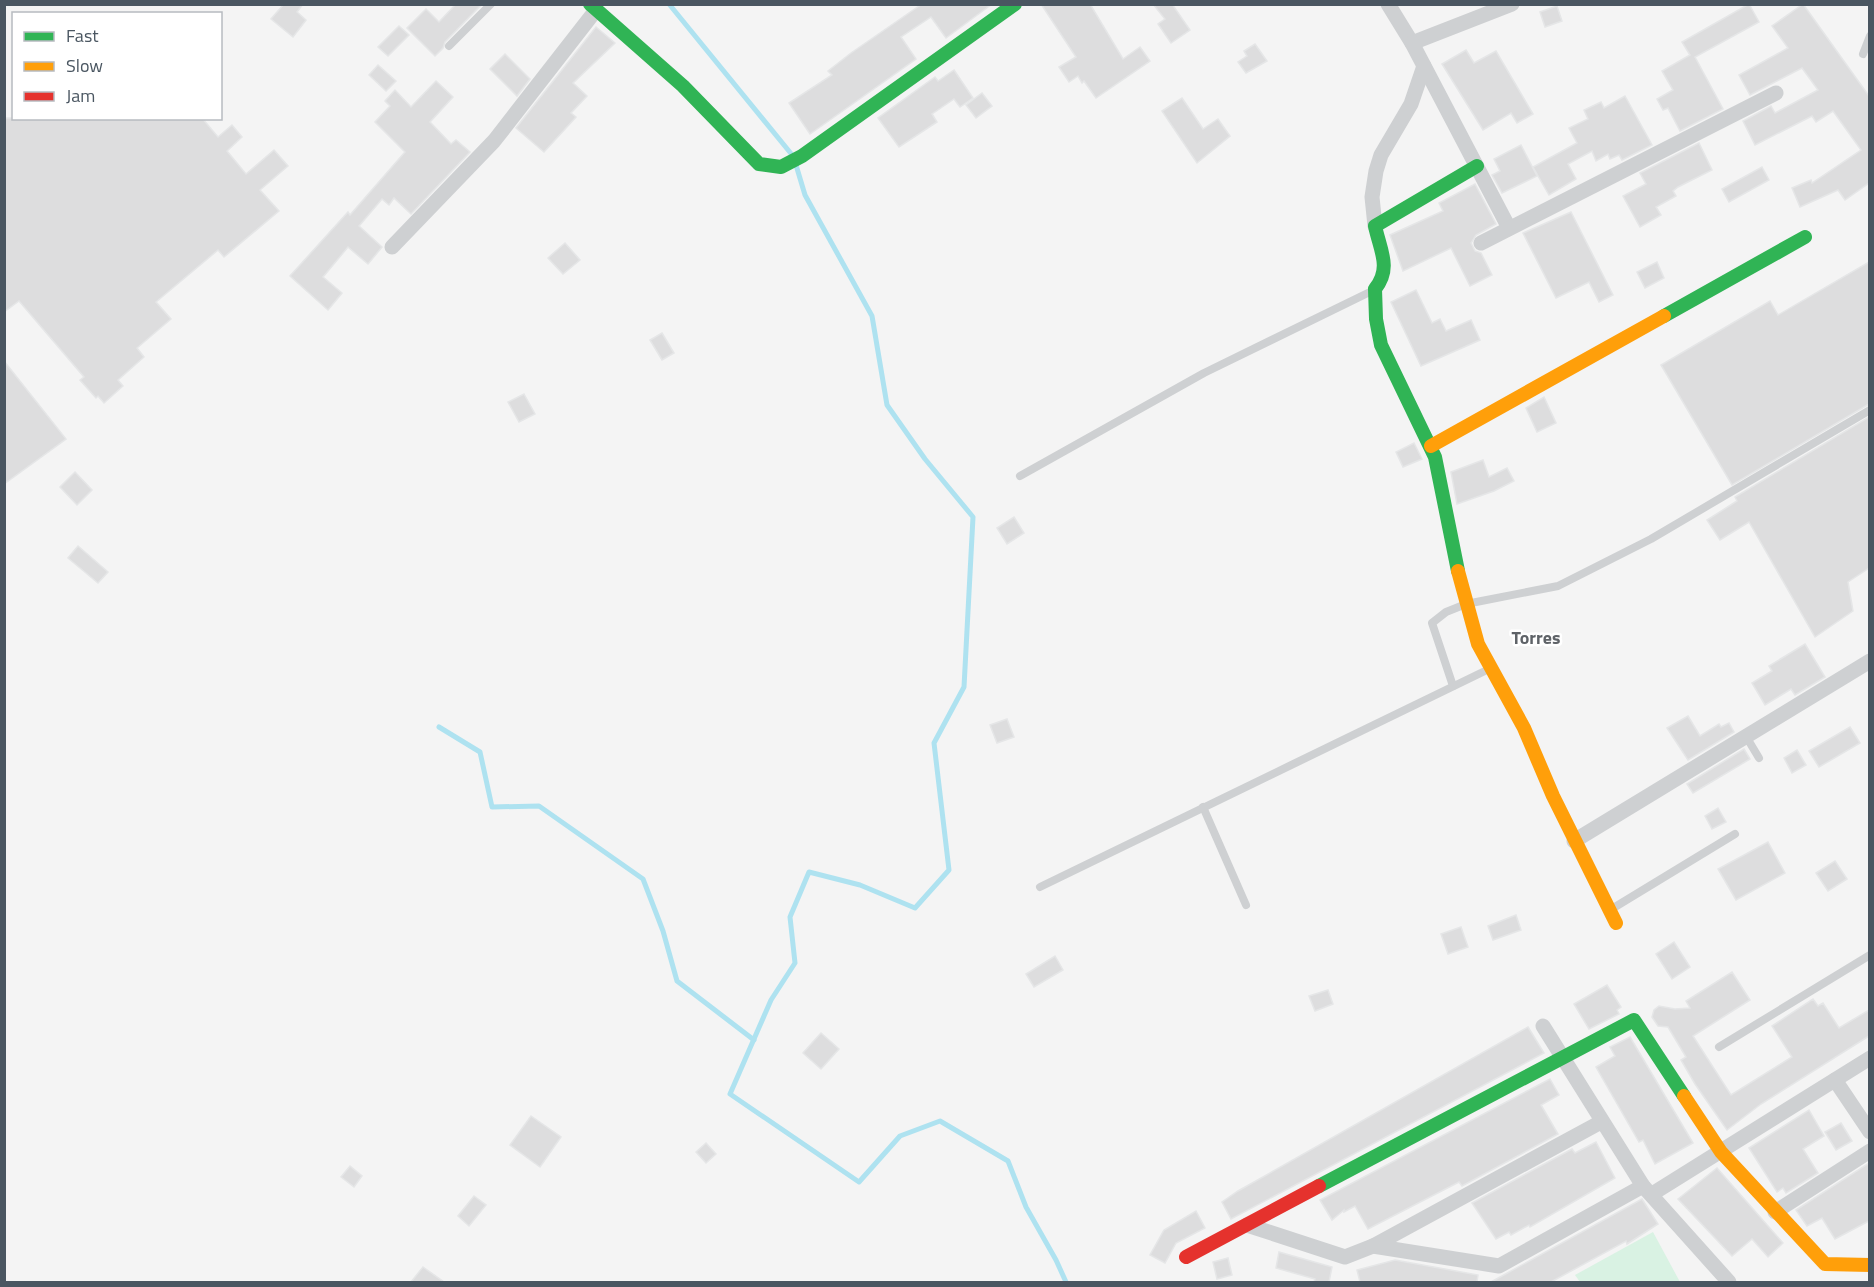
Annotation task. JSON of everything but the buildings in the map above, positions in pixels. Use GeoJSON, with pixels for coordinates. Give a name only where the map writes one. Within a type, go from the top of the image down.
{"type":"FeatureCollection","features":[{"type":"Feature","properties":{"kind":"street"},"geometry":{"type":"LineString","coordinates":[[392,247],[494,141],[593,7],[683,86],[759,164],[781,167],[802,156],[1015,4]]}},
{"type":"Feature","properties":{"kind":"street"},"geometry":{"type":"LineString","coordinates":[[1388,4],[1412,43],[1509,228]]}},
{"type":"Feature","properties":{"kind":"street"},"geometry":{"type":"LineString","coordinates":[[1412,43],[1512,4]]}},
{"type":"Feature","properties":{"kind":"street"},"geometry":{"type":"LineString","coordinates":[[1424,66],[1412,104],[1381,155],[1376,171],[1372,197],[1375,226],[1386,271],[1384,280],[1375,289],[1376,319],[1381,345],[1431,446],[1466,604],[1478,644],[1489,669],[1524,728],[1574,841],[1616,923]]}},
{"type":"Feature","properties":{"kind":"street"},"geometry":{"type":"LineString","coordinates":[[1481,243],[1776,93]]}},
{"type":"Feature","properties":{"kind":"street"},"geometry":{"type":"LineString","coordinates":[[1375,226],[1477,166]]}},
{"type":"Feature","properties":{"kind":"street"},"geometry":{"type":"LineString","coordinates":[[1431,446],[1805,237]]}},
{"type":"Feature","properties":{"kind":"street"},"geometry":{"type":"LineString","coordinates":[[1574,841],[1747,738],[1869,661]]}},
{"type":"Feature","properties":{"kind":"street"},"geometry":{"type":"LineString","coordinates":[[1186,1257],[1561,1056],[1634,1020],[1721,1152],[1775,1212],[1825,1264],[1869,1265]]}},
{"type":"Feature","properties":{"kind":"street"},"geometry":{"type":"LineString","coordinates":[[1543,1026],[1601,1122],[1647,1190],[1729,1282]]}},
{"type":"Feature","properties":{"kind":"street"},"geometry":{"type":"LineString","coordinates":[[1373,1246],[1499,1266],[1721,1152],[1869,1058]]}},
{"type":"Feature","properties":{"kind":"street"},"geometry":{"type":"LineString","coordinates":[[1835,1080],[1869,1132]]}},
{"type":"Feature","properties":{"kind":"street"},"geometry":{"type":"LineString","coordinates":[[1247,1225],[1345,1257],[1373,1246],[1601,1122]]}},
{"type":"Feature","properties":{"kind":"street"},"geometry":{"type":"LineString","coordinates":[[1775,1212],[1869,1151]]}},
{"type":"Feature","properties":{"kind":"lane"},"geometry":{"type":"LineString","coordinates":[[449,46],[491,4]]}},
{"type":"Feature","properties":{"kind":"lane"},"geometry":{"type":"LineString","coordinates":[[1863,54],[1869,36]]}},
{"type":"Feature","properties":{"kind":"lane"},"geometry":{"type":"LineString","coordinates":[[1020,476],[1204,373],[1375,289]]}},
{"type":"Feature","properties":{"kind":"lane"},"geometry":{"type":"LineString","coordinates":[[1454,686],[1432,623],[1446,612],[1466,604],[1558,586],[1651,539],[1869,410]]}},
{"type":"Feature","properties":{"kind":"lane"},"geometry":{"type":"LineString","coordinates":[[1040,887],[1489,669]]}},
{"type":"Feature","properties":{"kind":"lane"},"geometry":{"type":"LineString","coordinates":[[1747,738],[1759,758]]}},
{"type":"Feature","properties":{"kind":"lane"},"geometry":{"type":"LineString","coordinates":[[1203,807],[1246,905]]}},
{"type":"Feature","properties":{"kind":"lane"},"geometry":{"type":"LineString","coordinates":[[1609,910],[1735,834]]}},
{"type":"Feature","properties":{"kind":"lane"},"geometry":{"type":"LineString","coordinates":[[1719,1047],[1869,955]]}},
{"type":"Feature","properties":{"kind":"green space"},"geometry":{"type":"Polygon","coordinates":[[[1653,1232],[1680,1282],[1580,1282],[1575,1275],[1653,1232]]]}},
{"type":"Feature","properties":{"kind":"waterway"},"geometry":{"type":"LineString","coordinates":[[669,4],[793,156]]}},
{"type":"Feature","properties":{"kind":"waterway"},"geometry":{"type":"LineString","coordinates":[[796,165],[805,195],[872,316],[887,405],[925,459],[973,517],[964,687],[934,743],[949,870],[915,908],[860,885],[809,872],[790,917],[795,963],[771,1000],[730,1094],[859,1182],[900,1136],[940,1121],[1008,1161],[1026,1207],[1066,1282]]}},
{"type":"Feature","properties":{"kind":"waterway"},"geometry":{"type":"LineString","coordinates":[[439,727],[480,752],[492,807],[539,806],[643,879],[663,931],[677,981],[754,1040]]}},
{"type":"Feature","properties":{"kind":"traffic: fast"},"geometry":{"type":"LineString","coordinates":[[590,4],[683,86],[759,164],[781,167],[802,156],[1015,4]]}},
{"type":"Feature","properties":{"kind":"traffic: fast"},"geometry":{"type":"LineString","coordinates":[[1458,571],[1435,457],[1381,345],[1376,319],[1375,289],[1383,274],[1384,266],[1375,226],[1477,166]]}},
{"type":"Feature","properties":{"kind":"traffic: fast"},"geometry":{"type":"LineString","coordinates":[[1664,316],[1805,237]]}},
{"type":"Feature","properties":{"kind":"traffic: fast"},"geometry":{"type":"LineString","coordinates":[[1319,1186],[1634,1020],[1684,1096]]}},
{"type":"Feature","properties":{"kind":"traffic: slow"},"geometry":{"type":"LineString","coordinates":[[1431,446],[1664,316]]}},
{"type":"Feature","properties":{"kind":"traffic: slow"},"geometry":{"type":"LineString","coordinates":[[1458,571],[1478,644],[1524,728],[1553,796],[1616,923]]}},
{"type":"Feature","properties":{"kind":"traffic: slow"},"geometry":{"type":"LineString","coordinates":[[1684,1096],[1721,1152],[1825,1264],[1870,1265]]}},
{"type":"Feature","properties":{"kind":"traffic: jam"},"geometry":{"type":"LineString","coordinates":[[1186,1257],[1319,1186]]}},
{"type":"Feature","properties":{"kind":"district","name":"Torres"},"geometry":{"type":"Point","coordinates":[1536,637]}}]}
